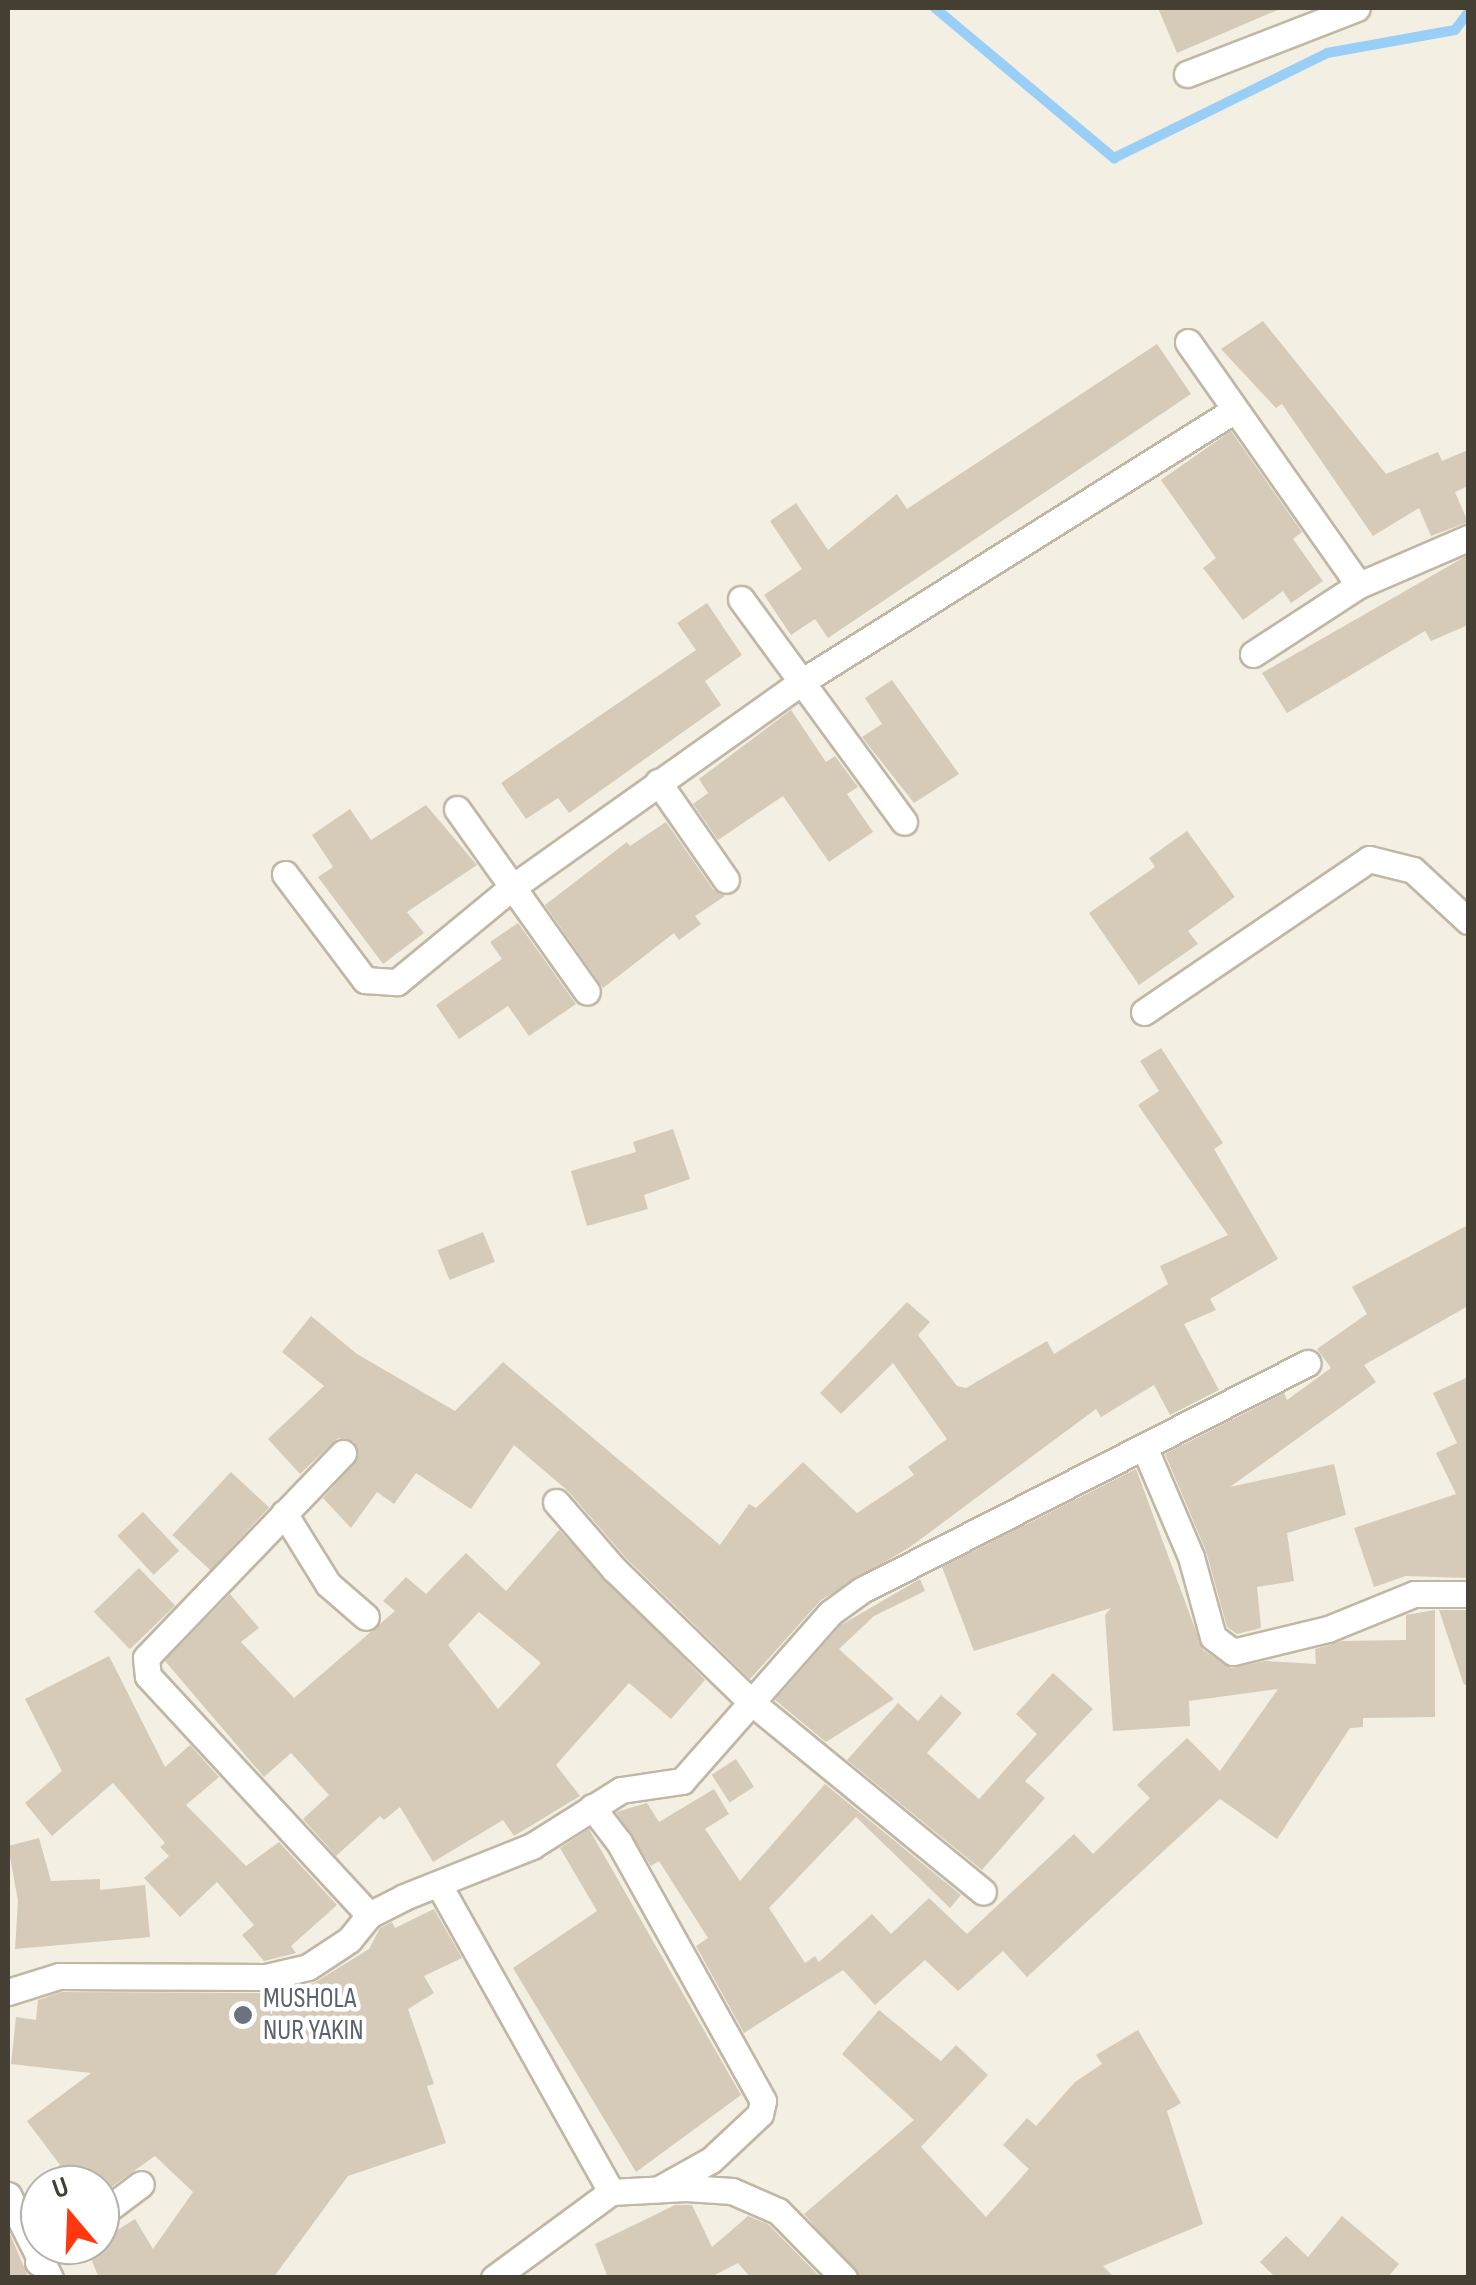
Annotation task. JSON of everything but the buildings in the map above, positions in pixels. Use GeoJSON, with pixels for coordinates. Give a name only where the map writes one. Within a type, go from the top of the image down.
{"type":"FeatureCollection","features":[{"type":"Feature","properties":{"kind":"street"},"geometry":{"type":"LineString","coordinates":[[1187,74],[1356,8]]}},
{"type":"Feature","properties":{"kind":"street"},"geometry":{"type":"LineString","coordinates":[[1188,342],[1233,411],[1360,585]]}},
{"type":"Feature","properties":{"kind":"street"},"geometry":{"type":"LineString","coordinates":[[285,874],[365,980],[380,986],[413,972],[510,890],[798,684],[1233,411]]}},
{"type":"Feature","properties":{"kind":"street"},"geometry":{"type":"LineString","coordinates":[[1253,654],[1360,585],[1468,538]]}},
{"type":"Feature","properties":{"kind":"street"},"geometry":{"type":"LineString","coordinates":[[740,599],[798,684],[904,822]]}},
{"type":"Feature","properties":{"kind":"street"},"geometry":{"type":"LineString","coordinates":[[658,782],[726,880]]}},
{"type":"Feature","properties":{"kind":"street"},"geometry":{"type":"LineString","coordinates":[[457,809],[510,890],[587,992]]}},
{"type":"Feature","properties":{"kind":"street"},"geometry":{"type":"LineString","coordinates":[[1144,1012],[1370,860],[1413,870],[1468,922]]}},
{"type":"Feature","properties":{"kind":"street"},"geometry":{"type":"LineString","coordinates":[[8,1992],[59,1976],[266,1977],[330,1955],[369,1915],[532,1846],[621,1790],[682,1781],[750,1701],[844,1602],[1307,1363]]}},
{"type":"Feature","properties":{"kind":"street"},"geometry":{"type":"LineString","coordinates":[[1145,1450],[1191,1557],[1213,1637],[1233,1652],[1328,1629],[1414,1594],[1468,1594]]}},
{"type":"Feature","properties":{"kind":"street"},"geometry":{"type":"LineString","coordinates":[[344,1453],[160,1638],[146,1658],[148,1676],[369,1915]]}},
{"type":"Feature","properties":{"kind":"street"},"geometry":{"type":"LineString","coordinates":[[556,1502],[614,1569],[750,1701],[983,1892]]}},
{"type":"Feature","properties":{"kind":"street"},"geometry":{"type":"LineString","coordinates":[[284,1513],[328,1584],[366,1617]]}},
{"type":"Feature","properties":{"kind":"street"},"geometry":{"type":"LineString","coordinates":[[592,1807],[619,1842],[763,2101],[760,2114],[711,2160],[659,2189]]}},
{"type":"Feature","properties":{"kind":"street"},"geometry":{"type":"LineString","coordinates":[[439,1885],[611,2192]]}},
{"type":"Feature","properties":{"kind":"street"},"geometry":{"type":"LineString","coordinates":[[120,2200],[142,2184]]}},
{"type":"Feature","properties":{"kind":"street"},"geometry":{"type":"LineString","coordinates":[[494,2278],[611,2192],[659,2189],[754,2198],[778,2211],[844,2278]]}},
{"type":"Feature","properties":{"kind":"street"},"geometry":{"type":"LineString","coordinates":[[8,2195],[44,2270]]}},
{"type":"Feature","properties":{"kind":"waterway"},"geometry":{"type":"LineString","coordinates":[[935,8],[1114,158],[1327,53],[1455,30],[1468,13]]}},
{"type":"Feature","properties":{"kind":"place","name":"MUSHOLA NUR YAKIN"},"geometry":{"type":"Point","coordinates":[243,2015]}}]}
